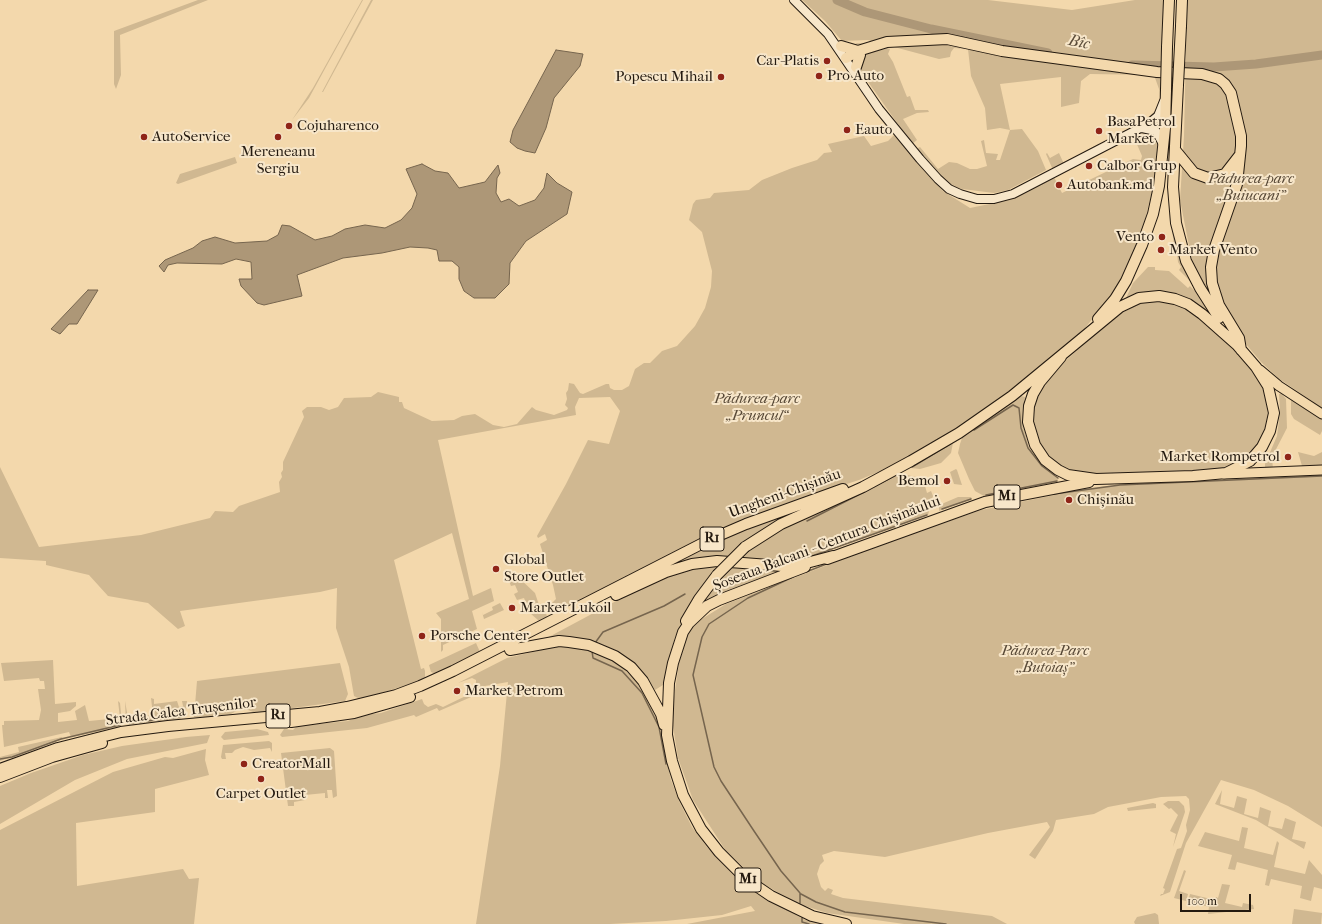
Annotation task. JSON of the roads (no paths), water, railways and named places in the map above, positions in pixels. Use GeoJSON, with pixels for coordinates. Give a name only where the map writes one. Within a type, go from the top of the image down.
{"type":"FeatureCollection","features":[{"type":"Feature","properties":{"kind":"highway","name":"Șoseaua Balcani - Centura Chișinăului"},"geometry":{"type":"LineString","coordinates":[[1088,332],[1120,292],[1142,245],[1153,214],[1159,186],[1163,144],[1169,0]]}},
{"type":"Feature","properties":{"kind":"highway","name":"Șoseaua Balcani - Centura Chișinăului"},"geometry":{"type":"LineString","coordinates":[[1182,0],[1173,201],[1182,249],[1200,288],[1239,348]]}},
{"type":"Feature","properties":{"kind":"highway"},"geometry":{"type":"LineString","coordinates":[[841,46],[853,58],[884,42],[897,40],[947,39],[1002,51],[1157,72],[1211,75],[1226,84],[1231,93],[1241,136],[1238,184],[1215,245],[1211,267],[1212,283],[1219,305],[1239,338],[1239,348]]}},
{"type":"Feature","properties":{"kind":"highway"},"geometry":{"type":"LineString","coordinates":[[1176,152],[1194,173],[1208,178],[1225,174],[1240,154]]}},
{"type":"Feature","properties":{"kind":"highway","name":"Șoseaua Balcani - Centura Chișinăului"},"geometry":{"type":"LineString","coordinates":[[846,924],[812,916],[770,896],[746,879],[719,852],[701,830],[683,795],[672,761],[667,734],[670,683],[673,663],[683,632],[692,610],[717,575],[745,546],[780,524],[863,487],[888,472],[912,461],[959,433],[1012,396],[1061,357],[1088,332],[1129,302],[1139,298],[1159,296],[1175,299],[1188,304],[1202,314],[1239,348],[1256,367],[1271,395],[1274,413],[1270,431],[1262,447],[1250,461],[1234,470],[1217,474],[1078,478],[1063,473],[1045,460],[1031,437],[1028,412],[1033,394],[1040,382],[1061,357]]}},
{"type":"Feature","properties":{"kind":"highway","name":"Ungheni-Chișinău"},"geometry":{"type":"LineString","coordinates":[[546,627],[711,539],[746,524],[888,472]]}},
{"type":"Feature","properties":{"kind":"highway","name":"Șoseaua Balcani - Centura Chișinăului"},"geometry":{"type":"LineString","coordinates":[[683,632],[697,615],[719,600],[833,556],[985,502],[1111,478]]}},
{"type":"Feature","properties":{"kind":"highway","name":"R1"},"geometry":{"type":"LineString","coordinates":[[546,627],[652,577],[678,568],[717,561],[782,566],[799,565],[833,556]]}},
{"type":"Feature","properties":{"kind":"highway","name":"Strada Calea Trușenilor"},"geometry":{"type":"LineString","coordinates":[[0,777],[64,753],[125,738],[183,731],[310,720],[361,712],[388,705],[422,693],[510,650],[546,627]]}},
{"type":"Feature","properties":{"kind":"highway","name":"Strada Calea Trușenilor"},"geometry":{"type":"LineString","coordinates":[[0,769],[58,748],[121,732],[174,725],[313,713],[375,701],[431,682],[546,627]]}},
{"type":"Feature","properties":{"kind":"highway"},"geometry":{"type":"LineString","coordinates":[[510,650],[558,641],[589,644],[615,656],[631,667],[643,681],[661,714],[667,734]]}},
{"type":"Feature","properties":{"kind":"main road"},"geometry":{"type":"LineString","coordinates":[[1256,367],[1279,386],[1322,414]]}},
{"type":"Feature","properties":{"kind":"main road"},"geometry":{"type":"LineString","coordinates":[[1217,474],[1322,470]]}},
{"type":"Feature","properties":{"kind":"street"},"geometry":{"type":"LineString","coordinates":[[794,0],[853,58],[892,124],[920,159],[944,184],[960,194],[977,199],[994,199],[1013,194],[1148,124],[1158,116],[1166,94]]}},
{"type":"Feature","properties":{"kind":"street"},"geometry":{"type":"LineString","coordinates":[[797,0],[823,21],[841,46]]}},
{"type":"Feature","properties":{"kind":"street"},"geometry":{"type":"LineString","coordinates":[[1136,130],[1144,128],[1153,129],[1159,134],[1163,144]]}},
{"type":"Feature","properties":{"kind":"waterway","name":"Bîc"},"geometry":{"type":"LineString","coordinates":[[837,0],[865,12],[931,29],[1048,53]]}},
{"type":"Feature","properties":{"kind":"waterway","name":"Bîc"},"geometry":{"type":"LineString","coordinates":[[1132,65],[1214,67],[1256,64],[1322,55]]}},
{"type":"Feature","properties":{"kind":"waterway"},"geometry":{"type":"LineString","coordinates":[[974,430],[1013,405],[1019,408],[1021,428],[1028,448],[1042,466],[1058,478]]}},
{"type":"Feature","properties":{"kind":"waterway"},"geometry":{"type":"LineString","coordinates":[[912,467],[950,444]]}},
{"type":"Feature","properties":{"kind":"waterway"},"geometry":{"type":"LineString","coordinates":[[873,487],[898,474]]}},
{"type":"Feature","properties":{"kind":"waterway"},"geometry":{"type":"LineString","coordinates":[[1054,494],[1120,485],[1322,476]]}},
{"type":"Feature","properties":{"kind":"waterway"},"geometry":{"type":"LineString","coordinates":[[986,495],[1057,481]]}},
{"type":"Feature","properties":{"kind":"waterway"},"geometry":{"type":"LineString","coordinates":[[807,521],[864,492]]}},
{"type":"Feature","properties":{"kind":"waterway"},"geometry":{"type":"LineString","coordinates":[[942,509],[971,499]]}},
{"type":"Feature","properties":{"kind":"waterway"},"geometry":{"type":"LineString","coordinates":[[985,507],[1001,504]]}},
{"type":"Feature","properties":{"kind":"waterway"},"geometry":{"type":"LineString","coordinates":[[812,556],[927,515]]}},
{"type":"Feature","properties":{"kind":"waterway"},"geometry":{"type":"LineString","coordinates":[[806,572],[829,563]]}},
{"type":"Feature","properties":{"kind":"waterway"},"geometry":{"type":"LineString","coordinates":[[793,577],[748,598],[709,624],[702,637],[693,675],[714,767],[721,781],[781,871],[800,893],[800,903]]}},
{"type":"Feature","properties":{"kind":"waterway"},"geometry":{"type":"LineString","coordinates":[[595,643],[603,632],[664,606],[685,594]]}},
{"type":"Feature","properties":{"kind":"waterway"},"geometry":{"type":"LineString","coordinates":[[592,651],[593,658],[622,671],[642,693],[659,727],[666,764]]}},
{"type":"Feature","properties":{"kind":"waterway"},"geometry":{"type":"LineString","coordinates":[[129,723],[181,717]]}},
{"type":"Feature","properties":{"kind":"waterway"},"geometry":{"type":"LineString","coordinates":[[0,759],[12,757],[61,739],[120,725]]}},
{"type":"Feature","properties":{"kind":"waterway"},"geometry":{"type":"LineString","coordinates":[[801,894],[816,902],[845,912],[946,924]]}},
{"type":"Feature","properties":{"kind":"waterway"},"geometry":{"type":"LineString","coordinates":[[802,918],[802,922],[809,924]]}},
{"type":"Feature","properties":{"kind":"place","name":"Car-Platis"},"geometry":{"type":"Point","coordinates":[827,61]}},
{"type":"Feature","properties":{"kind":"place","name":"Pro Auto"},"geometry":{"type":"Point","coordinates":[819,76]}},
{"type":"Feature","properties":{"kind":"place","name":"Popescu Mihail"},"geometry":{"type":"Point","coordinates":[721,77]}},
{"type":"Feature","properties":{"kind":"place","name":"Cojuharenco"},"geometry":{"type":"Point","coordinates":[289,126]}},
{"type":"Feature","properties":{"kind":"place","name":"Eauto"},"geometry":{"type":"Point","coordinates":[847,130]}},
{"type":"Feature","properties":{"kind":"place","name":"BasaPetrol Market"},"geometry":{"type":"Point","coordinates":[1099,131]}},
{"type":"Feature","properties":{"kind":"place","name":"AutoService"},"geometry":{"type":"Point","coordinates":[144,137]}},
{"type":"Feature","properties":{"kind":"place","name":"Mereneanu Sergiu"},"geometry":{"type":"Point","coordinates":[278,137]}},
{"type":"Feature","properties":{"kind":"place","name":"Calbor Grup"},"geometry":{"type":"Point","coordinates":[1089,166]}},
{"type":"Feature","properties":{"kind":"place","name":"Autobank.md"},"geometry":{"type":"Point","coordinates":[1059,185]}},
{"type":"Feature","properties":{"kind":"place","name":"Vento"},"geometry":{"type":"Point","coordinates":[1162,237]}},
{"type":"Feature","properties":{"kind":"place","name":"Market Vento"},"geometry":{"type":"Point","coordinates":[1161,250]}},
{"type":"Feature","properties":{"kind":"place","name":"Market Rompetrol"},"geometry":{"type":"Point","coordinates":[1288,457]}},
{"type":"Feature","properties":{"kind":"place","name":"Bemol"},"geometry":{"type":"Point","coordinates":[947,481]}},
{"type":"Feature","properties":{"kind":"place","name":"Chișinău"},"geometry":{"type":"Point","coordinates":[1069,500]}},
{"type":"Feature","properties":{"kind":"place","name":"Global Store Outlet"},"geometry":{"type":"Point","coordinates":[496,569]}},
{"type":"Feature","properties":{"kind":"place","name":"Market Lukoil"},"geometry":{"type":"Point","coordinates":[512,608]}},
{"type":"Feature","properties":{"kind":"place","name":"Porsche Center"},"geometry":{"type":"Point","coordinates":[422,636]}},
{"type":"Feature","properties":{"kind":"place","name":"Market Petrom"},"geometry":{"type":"Point","coordinates":[457,691]}},
{"type":"Feature","properties":{"kind":"place","name":"CreatorMall"},"geometry":{"type":"Point","coordinates":[244,764]}},
{"type":"Feature","properties":{"kind":"place","name":"Carpet Outlet"},"geometry":{"type":"Point","coordinates":[261,779]}},
{"type":"Feature","properties":{"kind":"park label","name":"Pădurea-parc „Buiucani”"},"geometry":{"type":"Point","coordinates":[1251,188]}},
{"type":"Feature","properties":{"kind":"park label","name":"Pădurea-parc „Pruncul“"},"geometry":{"type":"Point","coordinates":[757,408]}},
{"type":"Feature","properties":{"kind":"park label","name":"Pădurea-Parc „Butoiaș”"},"geometry":{"type":"Point","coordinates":[1045,660]}}]}
